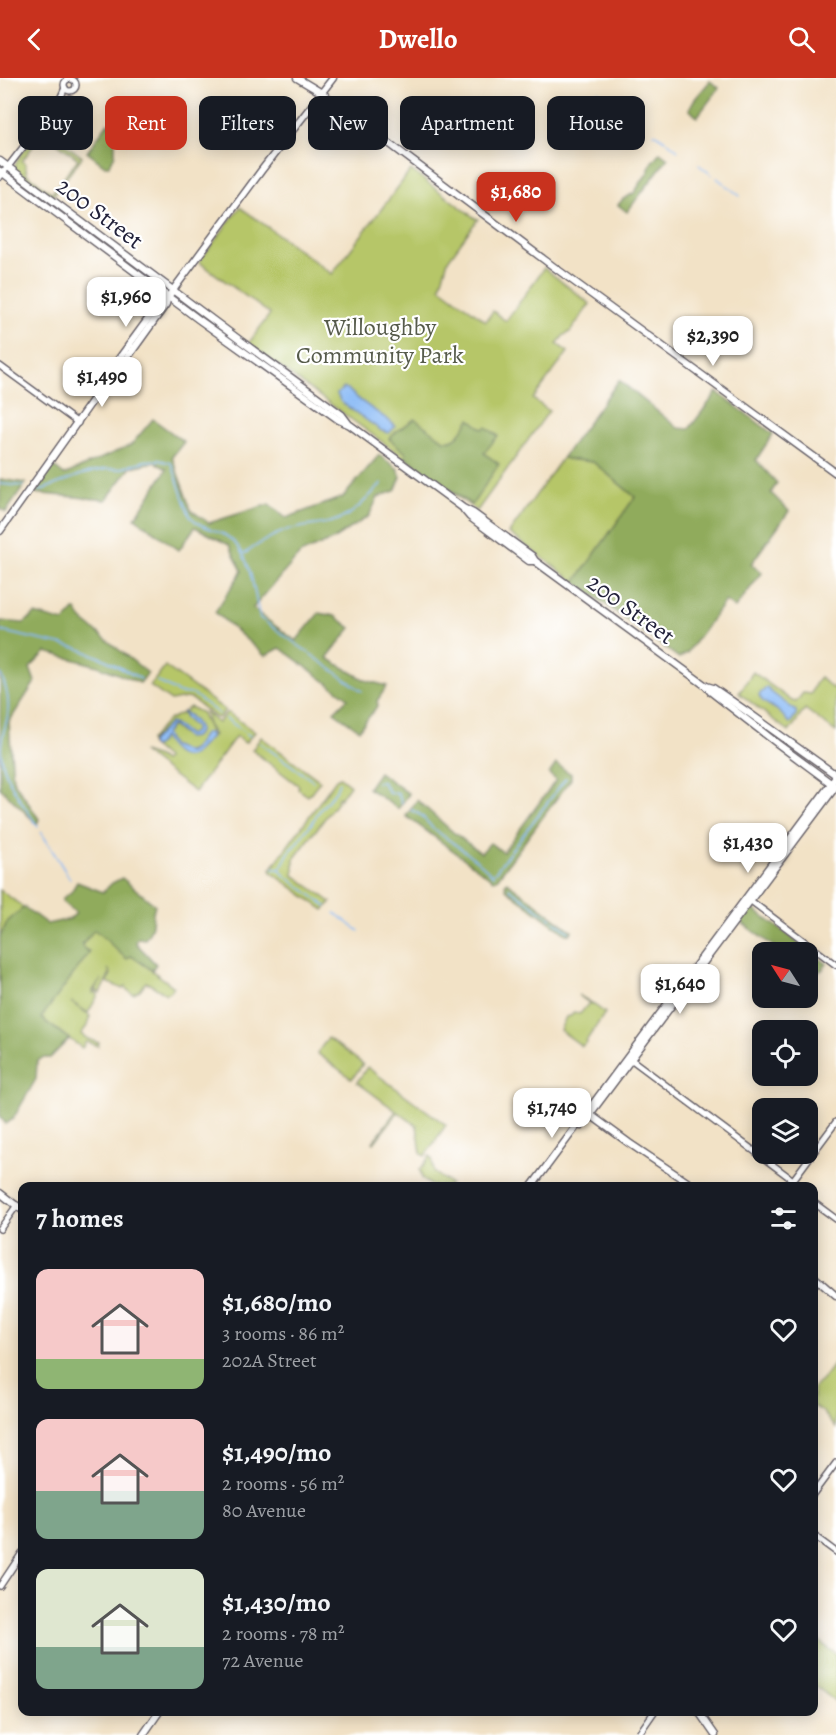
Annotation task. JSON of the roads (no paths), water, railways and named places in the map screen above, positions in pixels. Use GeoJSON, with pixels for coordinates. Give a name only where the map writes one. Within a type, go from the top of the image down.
{"type":"FeatureCollection","features":[{"type":"Feature","properties":{"kind":"main road"},"geometry":{"type":"LineString","coordinates":[[297,78],[322,93],[836,472]]}},
{"type":"Feature","properties":{"kind":"main road"},"geometry":{"type":"LineString","coordinates":[[0,531],[78,423],[107,380],[110,371],[155,308],[168,297],[333,78]]}},
{"type":"Feature","properties":{"kind":"main road","name":"200 Street"},"geometry":{"type":"LineString","coordinates":[[0,160],[342,416],[463,508],[484,528],[529,561],[535,561],[706,686],[834,786]]}},
{"type":"Feature","properties":{"kind":"main road","name":"200 Street"},"geometry":{"type":"LineString","coordinates":[[1,174],[339,420],[351,425]]}},
{"type":"Feature","properties":{"kind":"main road","name":"200 Street"},"geometry":{"type":"LineString","coordinates":[[706,686],[714,688],[836,776]]}},
{"type":"Feature","properties":{"kind":"main road"},"geometry":{"type":"LineString","coordinates":[[535,1182],[632,1060],[662,1012],[834,786],[836,776]]}},
{"type":"Feature","properties":{"kind":"main road"},"geometry":{"type":"LineString","coordinates":[[540,1182],[748,899]]}},
{"type":"Feature","properties":{"kind":"main road"},"geometry":{"type":"LineString","coordinates":[[589,1113],[687,1182]]}},
{"type":"Feature","properties":{"kind":"main road"},"geometry":{"type":"LineString","coordinates":[[543,1178],[557,1152]]}},
{"type":"Feature","properties":{"kind":"main road"},"geometry":{"type":"LineString","coordinates":[[0,1193],[18,1206]]}},
{"type":"Feature","properties":{"kind":"main road"},"geometry":{"type":"LineString","coordinates":[[818,1280],[836,1296]]}},
{"type":"Feature","properties":{"kind":"main road"},"geometry":{"type":"LineString","coordinates":[[143,1735],[156,1716]]}},
{"type":"Feature","properties":{"kind":"main road"},"geometry":{"type":"LineString","coordinates":[[702,1716],[717,1735]]}},
{"type":"Feature","properties":{"kind":"main road"},"geometry":{"type":"LineString","coordinates":[[706,1716],[717,1735]]}},
{"type":"Feature","properties":{"kind":"street"},"geometry":{"type":"LineString","coordinates":[[1,174],[67,90],[75,89],[74,79],[66,82],[67,90]]}},
{"type":"Feature","properties":{"kind":"street"},"geometry":{"type":"LineString","coordinates":[[0,366],[78,423]]}},
{"type":"Feature","properties":{"kind":"street"},"geometry":{"type":"LineString","coordinates":[[748,899],[836,965]]}},
{"type":"Feature","properties":{"kind":"street"},"geometry":{"type":"LineString","coordinates":[[632,1060],[793,1180]]}},
{"type":"Feature","properties":{"kind":"street"},"geometry":{"type":"LineString","coordinates":[[791,1182],[836,1122]]}},
{"type":"Feature","properties":{"kind":"street"},"geometry":{"type":"LineString","coordinates":[[818,1206],[836,1219]]}},
{"type":"Feature","properties":{"kind":"street"},"geometry":{"type":"LineString","coordinates":[[0,1229],[18,1209]]}},
{"type":"Feature","properties":{"kind":"street"},"geometry":{"type":"LineString","coordinates":[[818,1487],[836,1463]]}},
{"type":"Feature","properties":{"kind":"street"},"geometry":{"type":"LineString","coordinates":[[818,1539],[836,1552]]}},
{"type":"Feature","properties":{"kind":"street"},"geometry":{"type":"LineString","coordinates":[[0,1586],[18,1559]]}},
{"type":"Feature","properties":{"kind":"street"},"geometry":{"type":"LineString","coordinates":[[638,1735],[651,1716]]}},
{"type":"Feature","properties":{"kind":"water"},"geometry":{"type":"Polygon","coordinates":[[[344,388],[395,427],[389,433],[382,431],[341,402],[337,394],[344,388]]]}},
{"type":"Feature","properties":{"kind":"water"},"geometry":{"type":"Polygon","coordinates":[[[767,687],[796,711],[790,723],[765,703],[759,695],[767,687]]]}},
{"type":"Feature","properties":{"kind":"water"},"geometry":{"type":"Polygon","coordinates":[[[183,712],[193,720],[199,732],[194,737],[187,738],[171,726],[165,734],[171,745],[188,753],[193,750],[205,733],[210,733],[210,738],[187,757],[174,752],[163,737],[158,744],[152,746],[151,743],[170,723],[189,735],[195,731],[195,727],[185,718],[183,712]]]}},
{"type":"Feature","properties":{"kind":"waterway"},"geometry":{"type":"LineString","coordinates":[[598,91],[605,96]]}},
{"type":"Feature","properties":{"kind":"waterway"},"geometry":{"type":"LineString","coordinates":[[654,133],[665,140]]}},
{"type":"Feature","properties":{"kind":"waterway"},"geometry":{"type":"LineString","coordinates":[[668,142],[678,150]]}},
{"type":"Feature","properties":{"kind":"waterway"},"geometry":{"type":"LineString","coordinates":[[699,165],[712,175]]}},
{"type":"Feature","properties":{"kind":"waterway"},"geometry":{"type":"LineString","coordinates":[[717,178],[740,196]]}},
{"type":"Feature","properties":{"kind":"waterway"},"geometry":{"type":"LineString","coordinates":[[39,491],[83,474],[106,469],[119,469],[145,461],[159,460],[171,463],[192,518],[225,535],[241,551],[250,572],[260,618],[362,691]]}},
{"type":"Feature","properties":{"kind":"waterway"},"geometry":{"type":"LineString","coordinates":[[244,554],[265,540],[283,532],[341,519],[357,508],[382,483]]}},
{"type":"Feature","properties":{"kind":"waterway"},"geometry":{"type":"LineString","coordinates":[[0,484],[24,486]]}},
{"type":"Feature","properties":{"kind":"waterway"},"geometry":{"type":"LineString","coordinates":[[0,631],[77,648],[104,659],[141,679]]}},
{"type":"Feature","properties":{"kind":"waterway"},"geometry":{"type":"LineString","coordinates":[[0,673],[8,701],[7,719],[1,743],[2,761],[9,781],[38,827]]}},
{"type":"Feature","properties":{"kind":"waterway"},"geometry":{"type":"LineString","coordinates":[[157,681],[179,693],[193,694],[219,714]]}},
{"type":"Feature","properties":{"kind":"waterway"},"geometry":{"type":"LineString","coordinates":[[225,718],[250,736]]}},
{"type":"Feature","properties":{"kind":"waterway"},"geometry":{"type":"LineString","coordinates":[[260,743],[313,781]]}},
{"type":"Feature","properties":{"kind":"waterway"},"geometry":{"type":"LineString","coordinates":[[492,874],[566,778]]}},
{"type":"Feature","properties":{"kind":"waterway"},"geometry":{"type":"LineString","coordinates":[[280,869],[288,854],[336,790],[339,782]]}},
{"type":"Feature","properties":{"kind":"waterway"},"geometry":{"type":"LineString","coordinates":[[377,782],[382,782],[389,792],[398,794],[402,803]]}},
{"type":"Feature","properties":{"kind":"waterway"},"geometry":{"type":"LineString","coordinates":[[411,810],[493,876]]}},
{"type":"Feature","properties":{"kind":"waterway"},"geometry":{"type":"LineString","coordinates":[[41,832],[70,879]]}},
{"type":"Feature","properties":{"kind":"waterway"},"geometry":{"type":"LineString","coordinates":[[273,869],[280,869]]}},
{"type":"Feature","properties":{"kind":"waterway"},"geometry":{"type":"LineString","coordinates":[[280,869],[284,875],[326,906]]}},
{"type":"Feature","properties":{"kind":"waterway"},"geometry":{"type":"LineString","coordinates":[[509,888],[569,932]]}},
{"type":"Feature","properties":{"kind":"waterway"},"geometry":{"type":"LineString","coordinates":[[335,913],[359,931]]}},
{"type":"Feature","properties":{"kind":"park label","name":"Willoughby Community Park"},"geometry":{"type":"Point","coordinates":[380,341]}}]}
